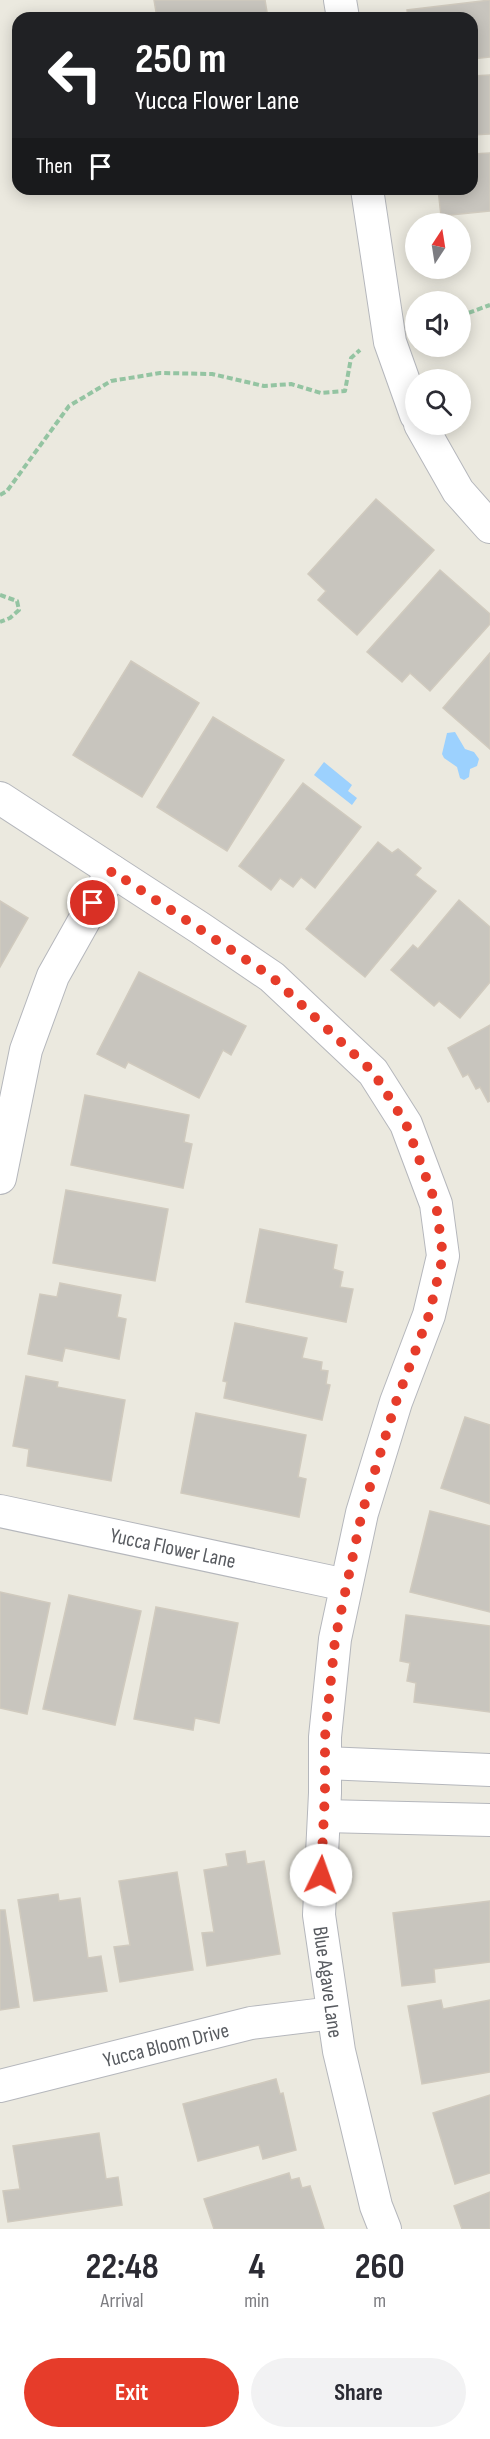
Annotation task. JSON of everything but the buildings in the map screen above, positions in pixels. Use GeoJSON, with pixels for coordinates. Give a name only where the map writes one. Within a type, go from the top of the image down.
{"type":"FeatureCollection","features":[{"type":"Feature","properties":{"kind":"street"},"geometry":{"type":"LineString","coordinates":[[368,195],[390,342],[405,384]]}},
{"type":"Feature","properties":{"kind":"street"},"geometry":{"type":"LineString","coordinates":[[426,435],[458,491],[490,527]]}},
{"type":"Feature","properties":{"kind":"street","name":"Blue Agave Lane"},"geometry":{"type":"LineString","coordinates":[[0,798],[272,977],[373,1072],[406,1124],[436,1204],[443,1256],[429,1315],[396,1402],[362,1513],[335,1640],[325,1737],[319,1915],[339,2051],[376,2206],[385,2229]]}},
{"type":"Feature","properties":{"kind":"street"},"geometry":{"type":"LineString","coordinates":[[0,1178],[30,1039],[53,976],[112,871]]}},
{"type":"Feature","properties":{"kind":"street","name":"Yucca Flower Lane"},"geometry":{"type":"LineString","coordinates":[[0,1511],[346,1585]]}},
{"type":"Feature","properties":{"kind":"street"},"geometry":{"type":"LineString","coordinates":[[325,1764],[490,1770]]}},
{"type":"Feature","properties":{"kind":"street"},"geometry":{"type":"LineString","coordinates":[[324,1816],[490,1820]]}},
{"type":"Feature","properties":{"kind":"street","name":"Yucca Bloom Drive"},"geometry":{"type":"LineString","coordinates":[[0,2086],[251,2023],[333,2013]]}},
{"type":"Feature","properties":{"kind":"path"},"geometry":{"type":"LineString","coordinates":[[471,312],[490,305]]}},
{"type":"Feature","properties":{"kind":"path"},"geometry":{"type":"LineString","coordinates":[[0,495],[7,491],[69,406],[111,381],[160,374],[212,374],[264,386],[291,384],[321,393],[345,391],[351,358],[364,349]]}},
{"type":"Feature","properties":{"kind":"path"},"geometry":{"type":"LineString","coordinates":[[0,595],[17,601],[19,610],[10,618],[0,622]]}},
{"type":"Feature","properties":{"kind":"water"},"geometry":{"type":"Polygon","coordinates":[[[455,732],[465,749],[474,752],[479,759],[477,766],[470,769],[469,777],[464,780],[460,778],[457,767],[442,754],[447,733],[455,732]]]}},
{"type":"Feature","properties":{"kind":"water"},"geometry":{"type":"Polygon","coordinates":[[[324,762],[352,785],[348,791],[357,798],[352,805],[314,775],[324,762]]]}},
{"type":"Feature","properties":{"kind":"route"},"geometry":{"type":"LineString","coordinates":[[93,903],[112,871],[272,977],[373,1072],[406,1124],[436,1204],[443,1256],[429,1315],[396,1402],[362,1513],[335,1640],[325,1737],[321,1875]]}}]}
